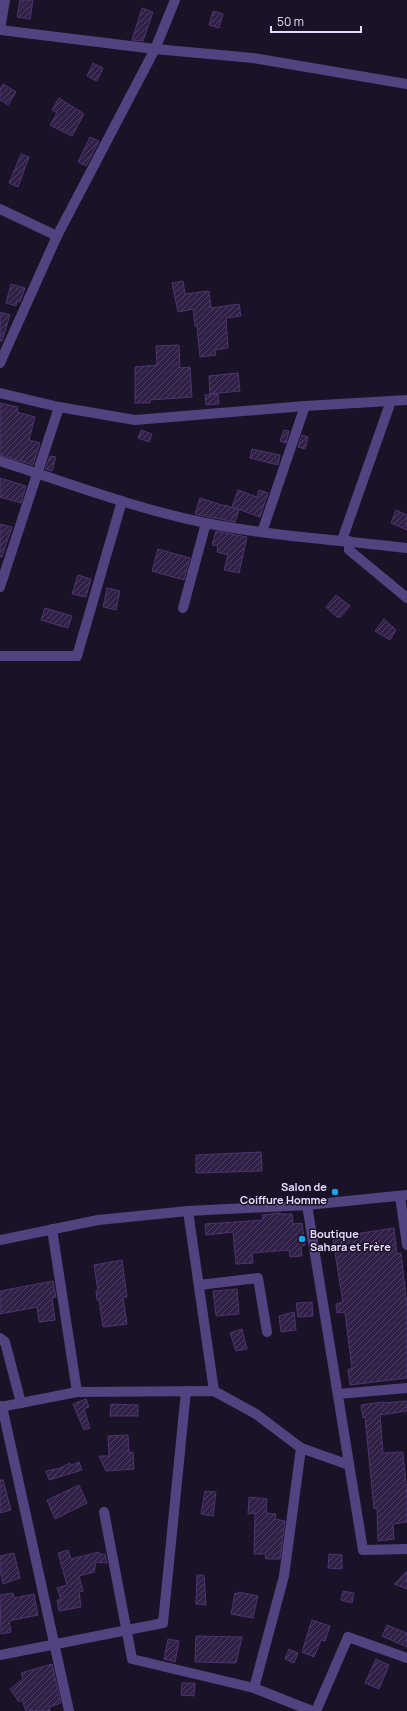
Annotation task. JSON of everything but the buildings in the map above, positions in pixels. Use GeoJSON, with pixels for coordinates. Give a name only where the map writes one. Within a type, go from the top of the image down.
{"type":"FeatureCollection","features":[{"type":"Feature","properties":{"kind":"street"},"geometry":{"type":"LineString","coordinates":[[5,0],[0,30],[155,49],[253,58],[407,84]]}},
{"type":"Feature","properties":{"kind":"street"},"geometry":{"type":"LineString","coordinates":[[0,363],[57,236],[155,49],[175,0]]}},
{"type":"Feature","properties":{"kind":"street"},"geometry":{"type":"LineString","coordinates":[[0,209],[57,236]]}},
{"type":"Feature","properties":{"kind":"street"},"geometry":{"type":"LineString","coordinates":[[0,393],[59,407],[135,420],[305,406],[407,400]]}},
{"type":"Feature","properties":{"kind":"street"},"geometry":{"type":"LineString","coordinates":[[391,401],[346,541],[349,550],[407,598]]}},
{"type":"Feature","properties":{"kind":"street"},"geometry":{"type":"LineString","coordinates":[[262,532],[305,406]]}},
{"type":"Feature","properties":{"kind":"street"},"geometry":{"type":"LineString","coordinates":[[0,587],[59,407]]}},
{"type":"Feature","properties":{"kind":"street"},"geometry":{"type":"LineString","coordinates":[[0,462],[122,501],[206,523],[262,532],[407,548]]}},
{"type":"Feature","properties":{"kind":"street"},"geometry":{"type":"LineString","coordinates":[[0,656],[77,656],[122,501]]}},
{"type":"Feature","properties":{"kind":"street"},"geometry":{"type":"LineString","coordinates":[[184,608],[206,523]]}},
{"type":"Feature","properties":{"kind":"street"},"geometry":{"type":"LineString","coordinates":[[0,1240],[98,1220],[188,1211],[307,1205],[403,1195],[407,1245]]}},
{"type":"Feature","properties":{"kind":"street"},"geometry":{"type":"LineString","coordinates":[[307,1205],[363,1550],[407,1549]]}},
{"type":"Feature","properties":{"kind":"street"},"geometry":{"type":"LineString","coordinates":[[188,1211],[214,1391]]}},
{"type":"Feature","properties":{"kind":"street"},"geometry":{"type":"LineString","coordinates":[[52,1229],[78,1392]]}},
{"type":"Feature","properties":{"kind":"street"},"geometry":{"type":"LineString","coordinates":[[199,1285],[258,1278],[267,1332]]}},
{"type":"Feature","properties":{"kind":"street"},"geometry":{"type":"LineString","coordinates":[[0,1338],[5,1342],[21,1403]]}},
{"type":"Feature","properties":{"kind":"street"},"geometry":{"type":"LineString","coordinates":[[338,1394],[407,1388]]}},
{"type":"Feature","properties":{"kind":"street"},"geometry":{"type":"LineString","coordinates":[[0,1655],[163,1622],[186,1391]]}},
{"type":"Feature","properties":{"kind":"street"},"geometry":{"type":"LineString","coordinates":[[69,1711],[1,1407],[78,1392],[214,1391],[256,1414],[301,1448],[349,1465]]}},
{"type":"Feature","properties":{"kind":"street"},"geometry":{"type":"LineString","coordinates":[[254,1688],[284,1576],[301,1448]]}},
{"type":"Feature","properties":{"kind":"street"},"geometry":{"type":"LineString","coordinates":[[104,1512],[132,1659],[254,1688],[312,1711]]}},
{"type":"Feature","properties":{"kind":"street"},"geometry":{"type":"LineString","coordinates":[[316,1711],[348,1637],[407,1658]]}},
{"type":"Feature","properties":{"kind":"place","name":"Salon de Coiffure Homme"},"geometry":{"type":"Point","coordinates":[335,1192]}},
{"type":"Feature","properties":{"kind":"place","name":"Boutique Sahara et Frère"},"geometry":{"type":"Point","coordinates":[302,1239]}}]}
